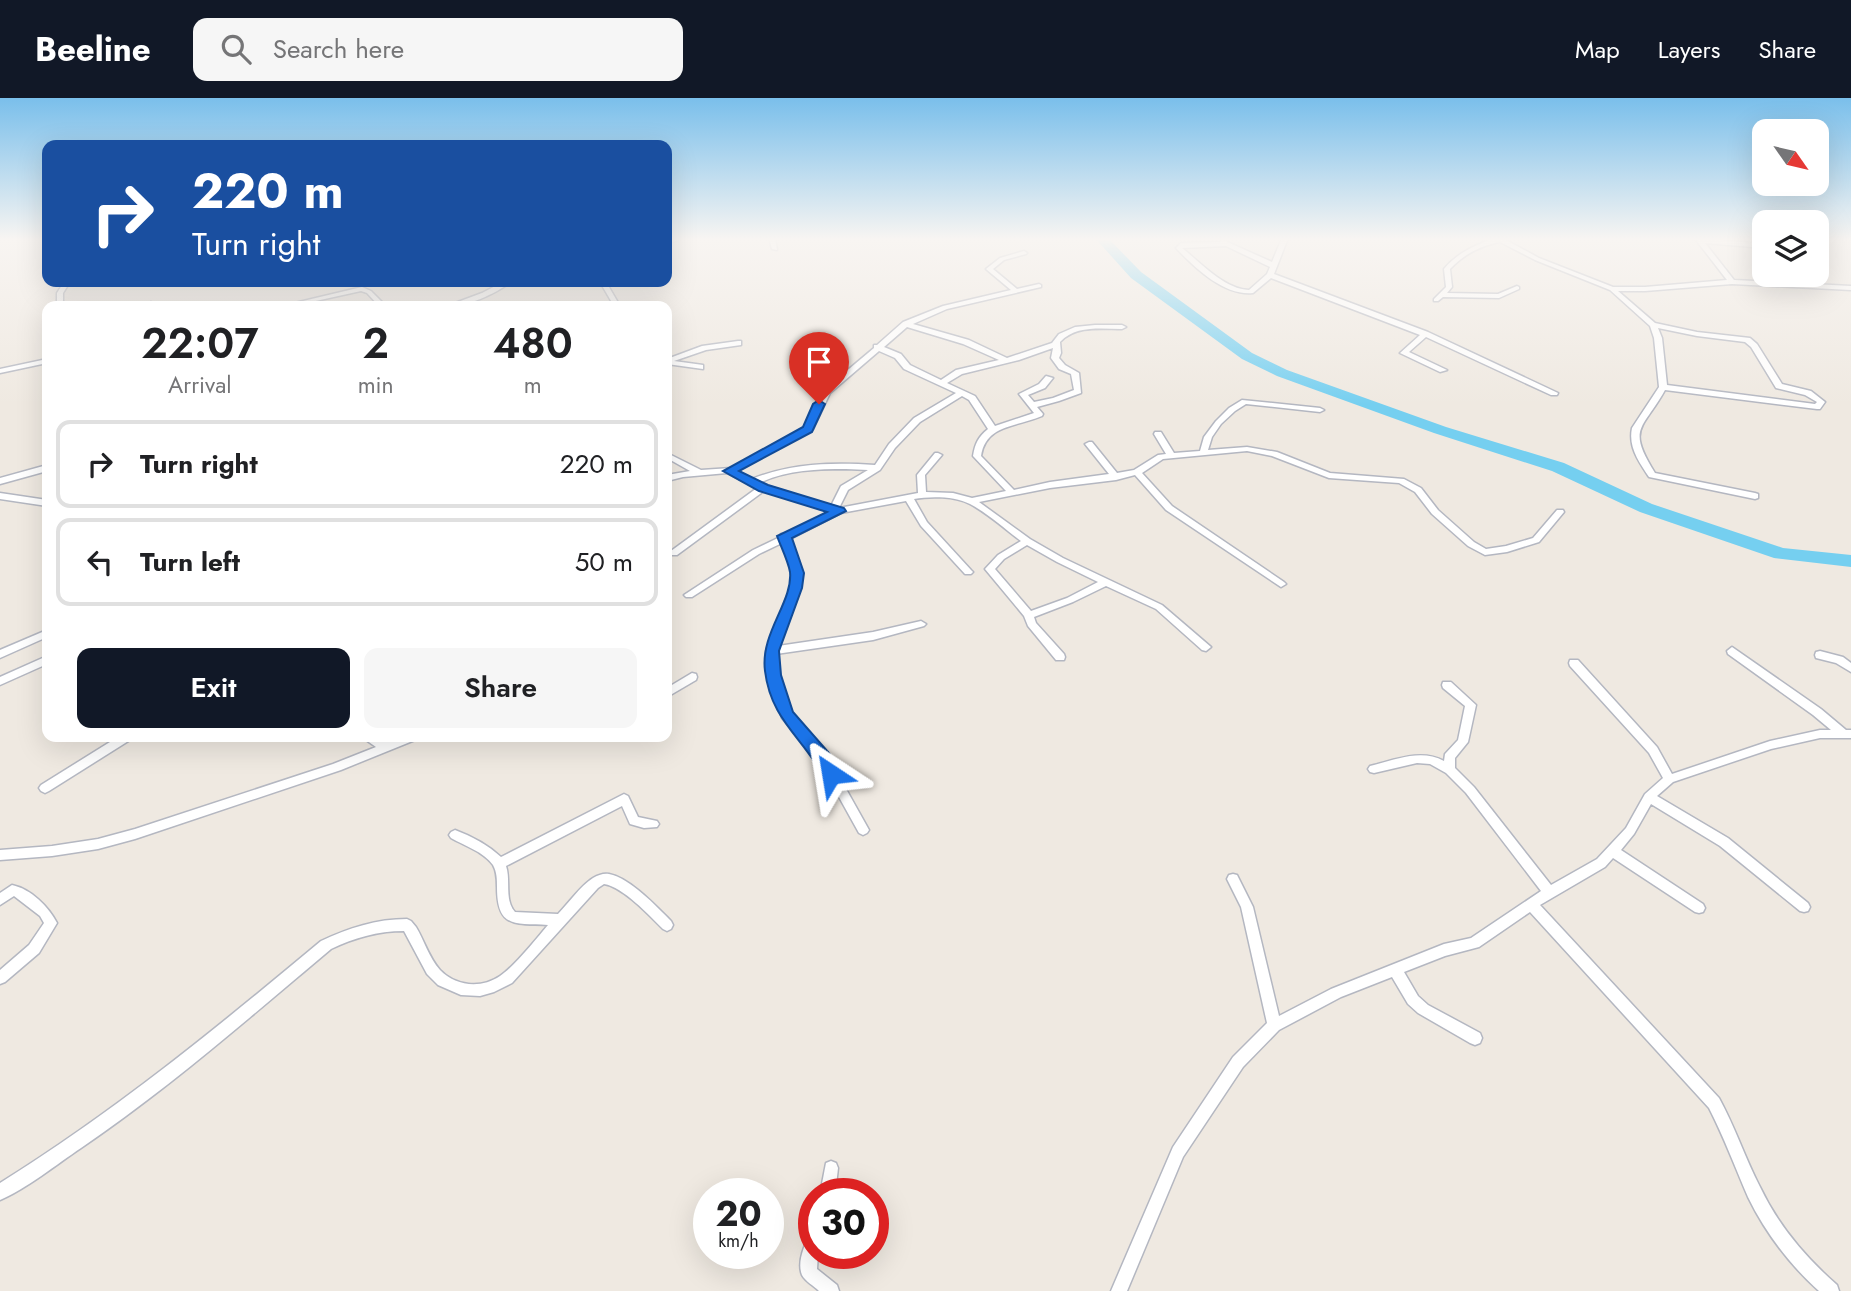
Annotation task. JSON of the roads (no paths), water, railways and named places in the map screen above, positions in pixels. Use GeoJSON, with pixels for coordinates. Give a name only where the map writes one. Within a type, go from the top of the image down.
{"type":"FeatureCollection","features":[{"type":"Feature","properties":{"kind":"street"},"geometry":{"type":"LineString","coordinates":[[308,301],[341,294]]}},
{"type":"Feature","properties":{"kind":"street"},"geometry":{"type":"LineString","coordinates":[[464,301],[485,294]]}},
{"type":"Feature","properties":{"kind":"street"},"geometry":{"type":"LineString","coordinates":[[672,477],[729,471],[808,429],[827,392],[906,324],[959,303],[1008,294]]}},
{"type":"Feature","properties":{"kind":"street"},"geometry":{"type":"LineString","coordinates":[[1319,294],[1425,334],[1554,393]]}},
{"type":"Feature","properties":{"kind":"street"},"geometry":{"type":"LineString","coordinates":[[1442,294],[1439,298],[1504,294]]}},
{"type":"Feature","properties":{"kind":"street"},"geometry":{"type":"LineString","coordinates":[[1617,294],[1653,325],[1658,338],[1663,387],[1636,426],[1633,435],[1633,444],[1653,475],[1755,496]]}},
{"type":"Feature","properties":{"kind":"street"},"geometry":{"type":"LineString","coordinates":[[906,324],[967,342],[1006,360]]}},
{"type":"Feature","properties":{"kind":"street"},"geometry":{"type":"LineString","coordinates":[[1653,325],[1747,340],[1754,346],[1779,386],[1808,393],[1821,402],[1817,407],[1663,387]]}},
{"type":"Feature","properties":{"kind":"street"},"geometry":{"type":"LineString","coordinates":[[940,384],[959,372],[1055,345],[1064,334],[1082,328],[1122,327]]}},
{"type":"Feature","properties":{"kind":"street"},"geometry":{"type":"LineString","coordinates":[[1425,334],[1404,353],[1443,370]]}},
{"type":"Feature","properties":{"kind":"street"},"geometry":{"type":"LineString","coordinates":[[672,360],[705,348],[738,343]]}},
{"type":"Feature","properties":{"kind":"street"},"geometry":{"type":"LineString","coordinates":[[1033,405],[1057,401],[1078,391],[1075,373],[1062,368],[1055,358],[1055,345]]}},
{"type":"Feature","properties":{"kind":"street"},"geometry":{"type":"LineString","coordinates":[[877,347],[898,356],[907,367],[972,398],[993,430]]}},
{"type":"Feature","properties":{"kind":"street"},"geometry":{"type":"LineString","coordinates":[[0,371],[42,362]]}},
{"type":"Feature","properties":{"kind":"street"},"geometry":{"type":"LineString","coordinates":[[672,363],[700,367]]}},
{"type":"Feature","properties":{"kind":"street"},"geometry":{"type":"LineString","coordinates":[[1012,493],[978,456],[980,442],[993,430],[1036,416],[1039,411],[1023,394],[1041,386],[1049,378]]}},
{"type":"Feature","properties":{"kind":"street"},"geometry":{"type":"LineString","coordinates":[[836,510],[844,488],[877,468],[892,446],[917,420],[960,394]]}},
{"type":"Feature","properties":{"kind":"street"},"geometry":{"type":"LineString","coordinates":[[1204,452],[1205,442],[1221,421],[1245,402],[1320,410]]}},
{"type":"Feature","properties":{"kind":"street"},"geometry":{"type":"LineString","coordinates":[[1158,434],[1171,456]]}},
{"type":"Feature","properties":{"kind":"street"},"geometry":{"type":"LineString","coordinates":[[1089,444],[1116,477]]}},
{"type":"Feature","properties":{"kind":"street"},"geometry":{"type":"LineString","coordinates":[[972,501],[1138,472],[1161,457],[1204,452],[1260,451],[1329,475],[1401,481],[1418,490],[1435,512],[1471,544],[1485,552],[1507,549],[1536,540],[1560,512]]}},
{"type":"Feature","properties":{"kind":"street"},"geometry":{"type":"LineString","coordinates":[[922,495],[921,475],[938,455]]}},
{"type":"Feature","properties":{"kind":"street"},"geometry":{"type":"LineString","coordinates":[[672,458],[699,473]]}},
{"type":"Feature","properties":{"kind":"street"},"geometry":{"type":"LineString","coordinates":[[751,483],[764,476],[786,471],[847,465],[877,468]]}},
{"type":"Feature","properties":{"kind":"street"},"geometry":{"type":"LineString","coordinates":[[0,481],[42,469]]}},
{"type":"Feature","properties":{"kind":"street"},"geometry":{"type":"LineString","coordinates":[[729,471],[763,488],[836,510]]}},
{"type":"Feature","properties":{"kind":"street"},"geometry":{"type":"LineString","coordinates":[[1138,472],[1169,508],[1281,584]]}},
{"type":"Feature","properties":{"kind":"street"},"geometry":{"type":"LineString","coordinates":[[674,553],[763,488]]}},
{"type":"Feature","properties":{"kind":"street"},"geometry":{"type":"LineString","coordinates":[[689,595],[784,536],[836,510],[922,495],[953,496],[972,501],[1027,541],[1060,560],[1159,607],[1206,648]]}},
{"type":"Feature","properties":{"kind":"street"},"geometry":{"type":"LineString","coordinates":[[0,496],[42,502]]}},
{"type":"Feature","properties":{"kind":"street"},"geometry":{"type":"LineString","coordinates":[[908,497],[924,524],[968,572]]}},
{"type":"Feature","properties":{"kind":"street"},"geometry":{"type":"LineString","coordinates":[[784,536],[797,573],[795,588],[771,651],[773,675],[786,715],[823,758],[863,830]]}},
{"type":"Feature","properties":{"kind":"street"},"geometry":{"type":"LineString","coordinates":[[1027,541],[1001,557],[990,569],[1029,615],[1031,624],[1060,657]]}},
{"type":"Feature","properties":{"kind":"street"},"geometry":{"type":"LineString","coordinates":[[1029,615],[1070,600],[1107,581]]}},
{"type":"Feature","properties":{"kind":"street"},"geometry":{"type":"LineString","coordinates":[[771,651],[873,636],[921,624]]}},
{"type":"Feature","properties":{"kind":"street"},"geometry":{"type":"LineString","coordinates":[[0,654],[42,635]]}},
{"type":"Feature","properties":{"kind":"street"},"geometry":{"type":"LineString","coordinates":[[1732,651],[1846,733]]}},
{"type":"Feature","properties":{"kind":"street"},"geometry":{"type":"LineString","coordinates":[[1820,655],[1839,660],[1851,668]]}},
{"type":"Feature","properties":{"kind":"street"},"geometry":{"type":"LineString","coordinates":[[0,681],[42,662]]}},
{"type":"Feature","properties":{"kind":"street"},"geometry":{"type":"LineString","coordinates":[[1574,663],[1653,750],[1669,779]]}},
{"type":"Feature","properties":{"kind":"street"},"geometry":{"type":"LineString","coordinates":[[672,690],[692,677]]}},
{"type":"Feature","properties":{"kind":"street"},"geometry":{"type":"LineString","coordinates":[[1447,685],[1471,705],[1463,743],[1450,757],[1450,770]]}},
{"type":"Feature","properties":{"kind":"street"},"geometry":{"type":"LineString","coordinates":[[1119,1291],[1178,1152],[1238,1062],[1274,1025],[1336,993],[1444,950],[1474,943],[1549,892],[1601,863],[1614,852],[1630,831],[1649,797],[1669,779],[1770,745],[1820,734],[1846,733]]}},
{"type":"Feature","properties":{"kind":"street"},"geometry":{"type":"LineString","coordinates":[[45,788],[118,742]]}},
{"type":"Feature","properties":{"kind":"street"},"geometry":{"type":"LineString","coordinates":[[377,742],[386,748]]}},
{"type":"Feature","properties":{"kind":"street"},"geometry":{"type":"LineString","coordinates":[[0,855],[75,848],[135,834],[337,768],[400,742]]}},
{"type":"Feature","properties":{"kind":"street"},"geometry":{"type":"LineString","coordinates":[[1374,769],[1417,759],[1432,760],[1450,770],[1470,790],[1549,892]]}},
{"type":"Feature","properties":{"kind":"street"},"geometry":{"type":"LineString","coordinates":[[1649,797],[1724,842],[1804,907]]}},
{"type":"Feature","properties":{"kind":"street"},"geometry":{"type":"LineString","coordinates":[[499,864],[624,799],[633,822],[653,824]]}},
{"type":"Feature","properties":{"kind":"street"},"geometry":{"type":"LineString","coordinates":[[455,835],[485,851],[499,864],[503,873],[504,909],[508,915],[561,920]]}},
{"type":"Feature","properties":{"kind":"street"},"geometry":{"type":"LineString","coordinates":[[1614,852],[1699,908]]}},
{"type":"Feature","properties":{"kind":"street"},"geometry":{"type":"LineString","coordinates":[[0,1192],[50,1162],[135,1101],[326,945],[348,934],[371,927],[407,925],[433,973],[462,989],[478,991],[492,989],[507,979],[594,884],[609,878],[667,925]]}},
{"type":"Feature","properties":{"kind":"street"},"geometry":{"type":"LineString","coordinates":[[1233,879],[1247,907],[1274,1025]]}},
{"type":"Feature","properties":{"kind":"street"},"geometry":{"type":"LineString","coordinates":[[0,900],[12,890],[18,891],[44,912],[51,923],[34,948],[0,978]]}},
{"type":"Feature","properties":{"kind":"street"},"geometry":{"type":"LineString","coordinates":[[1531,904],[1714,1103],[1732,1134],[1762,1206],[1803,1266],[1831,1291]]}},
{"type":"Feature","properties":{"kind":"street"},"geometry":{"type":"LineString","coordinates":[[1395,969],[1413,1000],[1423,1009],[1475,1038]]}},
{"type":"Feature","properties":{"kind":"street"},"geometry":{"type":"LineString","coordinates":[[829,1178],[831,1168]]}},
{"type":"Feature","properties":{"kind":"street"},"geometry":{"type":"LineString","coordinates":[[809,1269],[809,1272],[831,1291]]}},
{"type":"Feature","properties":{"kind":"waterway"},"geometry":{"type":"LineString","coordinates":[[1162,294],[1247,356],[1282,373],[1440,430],[1558,467],[1646,508],[1781,554],[1851,561]]}}]}
